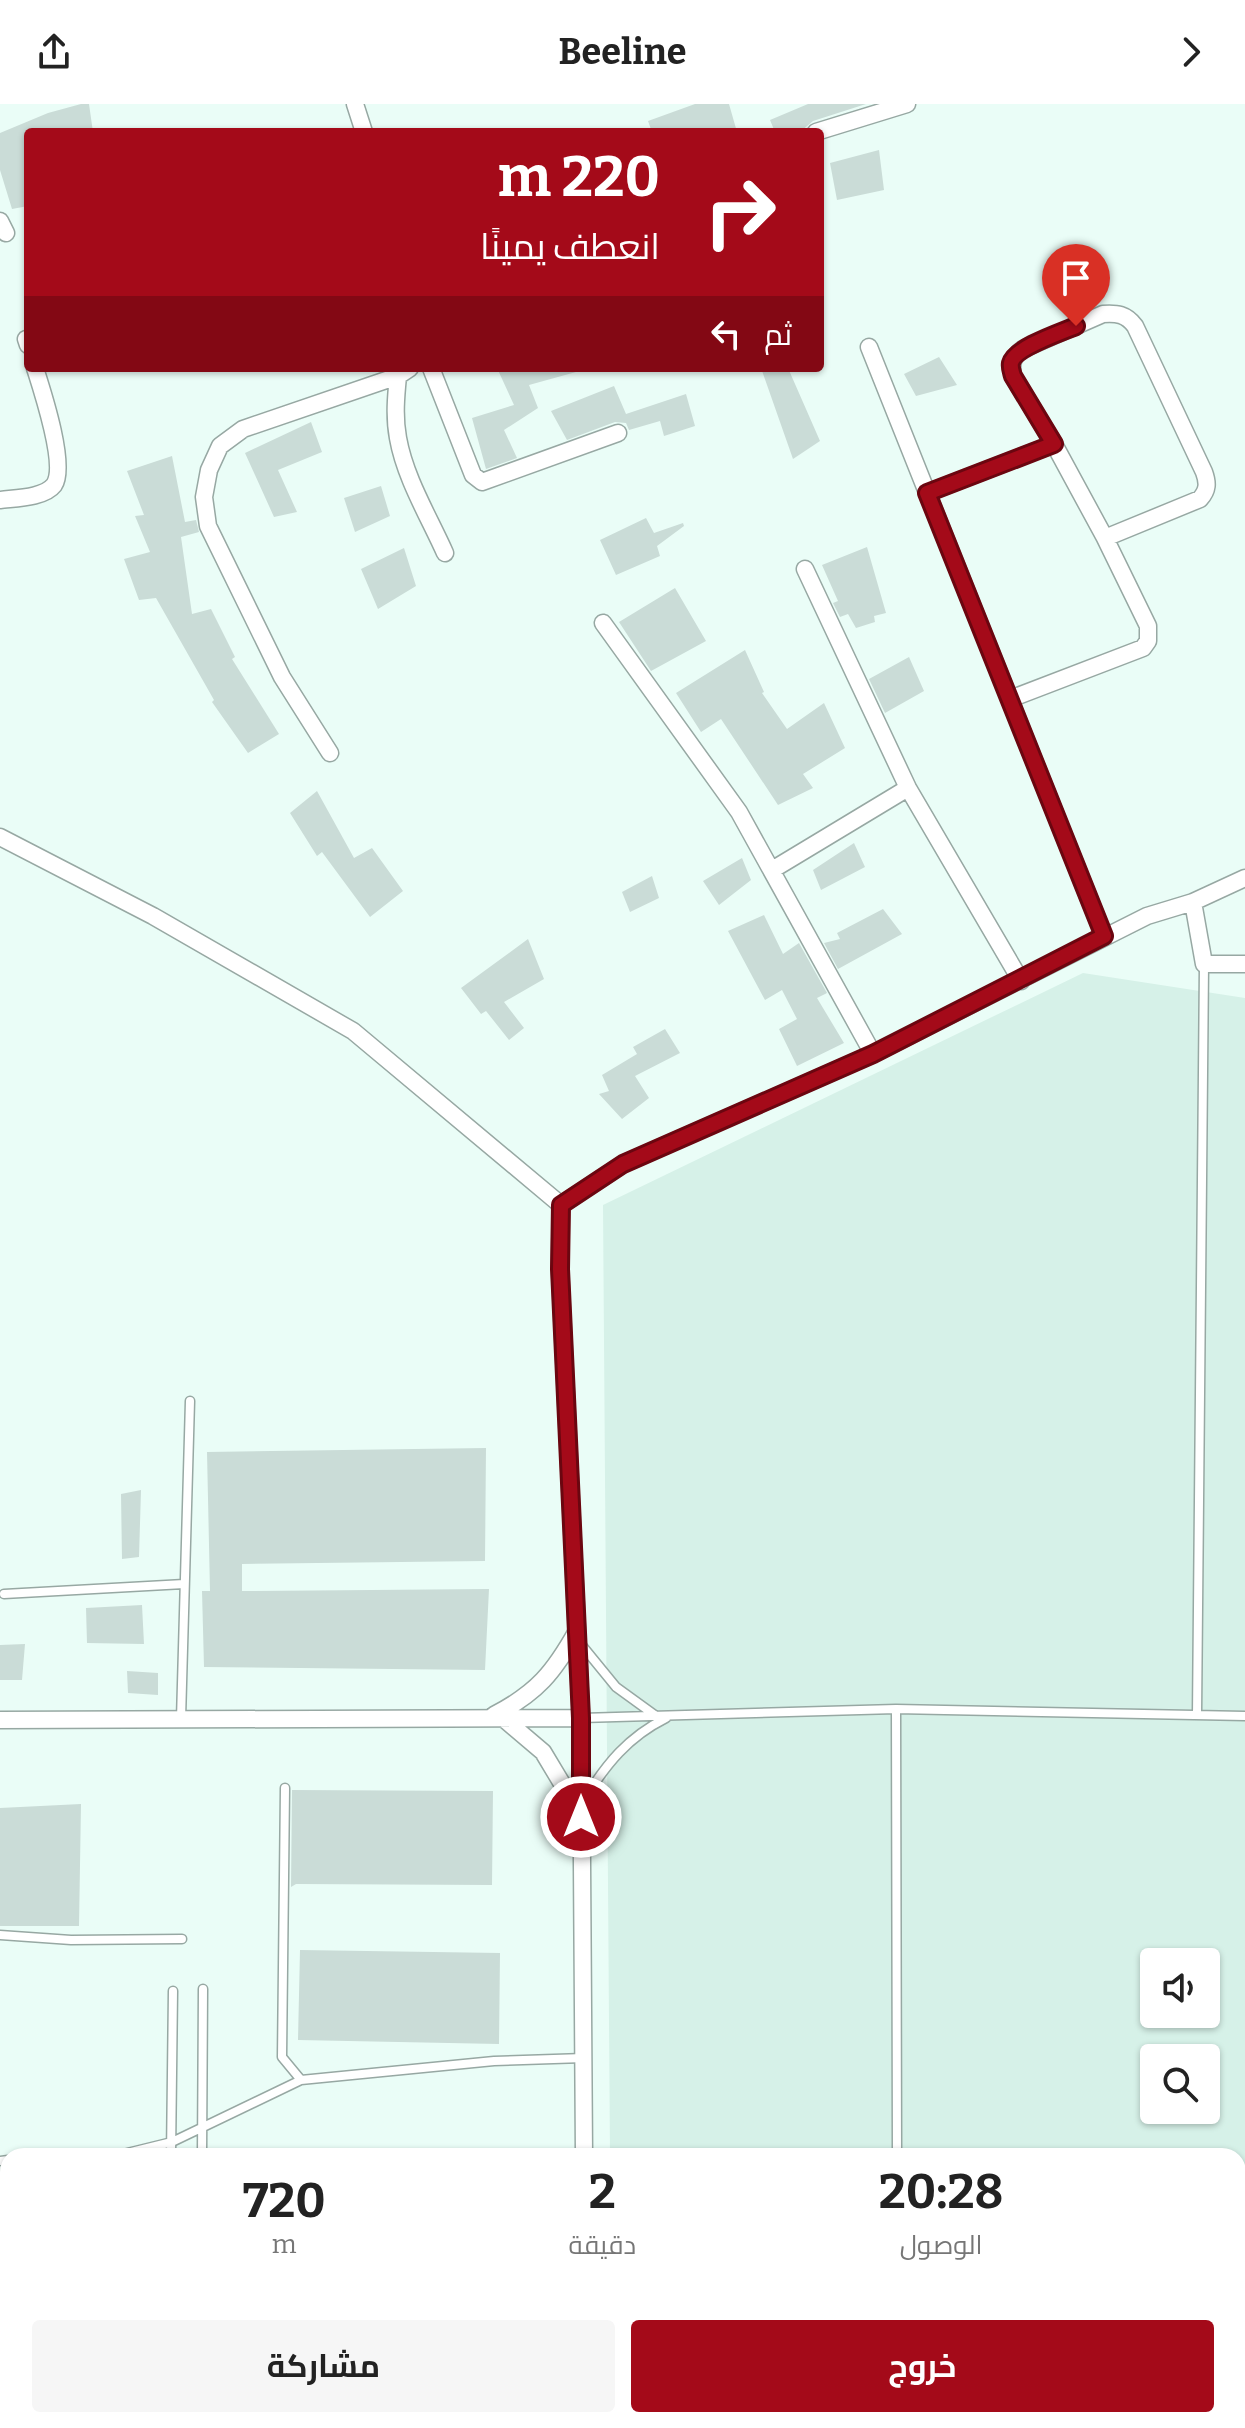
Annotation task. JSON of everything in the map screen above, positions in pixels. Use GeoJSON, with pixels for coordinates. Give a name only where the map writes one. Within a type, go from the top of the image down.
{"type":"FeatureCollection","features":[{"type":"Feature","properties":{"kind":"street"},"geometry":{"type":"LineString","coordinates":[[355,104],[363,128]]}},
{"type":"Feature","properties":{"kind":"street"},"geometry":{"type":"LineString","coordinates":[[824,130],[907,104]]}},
{"type":"Feature","properties":{"kind":"street"},"geometry":{"type":"LineString","coordinates":[[1010,699],[1143,648],[1148,641],[1148,626],[1105,538],[1013,376],[1011,364],[1015,355],[1103,314],[1117,313],[1135,326],[1204,472],[1207,491],[1200,499],[1105,538]]}},
{"type":"Feature","properties":{"kind":"street"},"geometry":{"type":"LineString","coordinates":[[869,347],[1104,936]]}},
{"type":"Feature","properties":{"kind":"street"},"geometry":{"type":"LineString","coordinates":[[0,500],[43,493],[53,486],[58,474],[46,404],[36,372]]}},
{"type":"Feature","properties":{"kind":"street"},"geometry":{"type":"LineString","coordinates":[[404,372],[395,410],[398,439],[407,468],[445,553]]}},
{"type":"Feature","properties":{"kind":"street"},"geometry":{"type":"LineString","coordinates":[[330,753],[282,677],[208,526],[204,497],[209,470],[220,446],[243,429],[404,372]]}},
{"type":"Feature","properties":{"kind":"street"},"geometry":{"type":"LineString","coordinates":[[433,372],[473,475],[482,482],[618,433]]}},
{"type":"Feature","properties":{"kind":"street"},"geometry":{"type":"LineString","coordinates":[[927,493],[1054,444]]}},
{"type":"Feature","properties":{"kind":"street"},"geometry":{"type":"LineString","coordinates":[[805,569],[908,788],[1021,981]]}},
{"type":"Feature","properties":{"kind":"street"},"geometry":{"type":"LineString","coordinates":[[603,623],[739,812],[873,1054]]}},
{"type":"Feature","properties":{"kind":"street"},"geometry":{"type":"LineString","coordinates":[[772,870],[908,788]]}},
{"type":"Feature","properties":{"kind":"street"},"geometry":{"type":"LineString","coordinates":[[0,837],[153,916],[353,1031],[561,1205]]}},
{"type":"Feature","properties":{"kind":"street"},"geometry":{"type":"LineString","coordinates":[[561,1205],[623,1164],[873,1054],[1147,916],[1193,902],[1245,878]]}},
{"type":"Feature","properties":{"kind":"street"},"geometry":{"type":"LineString","coordinates":[[1193,902],[1204,964],[1245,964]]}},
{"type":"Feature","properties":{"kind":"street"},"geometry":{"type":"LineString","coordinates":[[561,1205],[560,1256],[581,1718],[584,2148]]}},
{"type":"Feature","properties":{"kind":"street"},"geometry":{"type":"LineString","coordinates":[[496,1718],[537,1688],[578,1635]]}},
{"type":"Feature","properties":{"kind":"street"},"geometry":{"type":"LineString","coordinates":[[496,1718],[543,1752],[581,1810]]}},
{"type":"Feature","properties":{"kind":"street"},"geometry":{"type":"LineString","coordinates":[[0,1720],[581,1718]]}},
{"type":"Feature","properties":{"kind":"lane"},"geometry":{"type":"LineString","coordinates":[[1197,1715],[1204,964]]}},
{"type":"Feature","properties":{"kind":"lane"},"geometry":{"type":"LineString","coordinates":[[181,1719],[190,1401]]}},
{"type":"Feature","properties":{"kind":"lane"},"geometry":{"type":"LineString","coordinates":[[4,1594],[184,1584]]}},
{"type":"Feature","properties":{"kind":"lane"},"geometry":{"type":"LineString","coordinates":[[578,1635],[616,1687],[657,1716]]}},
{"type":"Feature","properties":{"kind":"lane"},"geometry":{"type":"LineString","coordinates":[[896,1709],[897,2148]]}},
{"type":"Feature","properties":{"kind":"lane"},"geometry":{"type":"LineString","coordinates":[[581,1718],[896,1709],[1245,1716]]}},
{"type":"Feature","properties":{"kind":"lane"},"geometry":{"type":"LineString","coordinates":[[581,1810],[614,1755],[647,1728],[668,1717]]}},
{"type":"Feature","properties":{"kind":"lane"},"geometry":{"type":"LineString","coordinates":[[285,1788],[282,2057],[301,2080]]}},
{"type":"Feature","properties":{"kind":"lane"},"geometry":{"type":"LineString","coordinates":[[0,1935],[71,1940],[182,1939]]}},
{"type":"Feature","properties":{"kind":"lane"},"geometry":{"type":"LineString","coordinates":[[202,2148],[203,1989]]}},
{"type":"Feature","properties":{"kind":"lane"},"geometry":{"type":"LineString","coordinates":[[172,2148],[173,1991]]}},
{"type":"Feature","properties":{"kind":"lane"},"geometry":{"type":"LineString","coordinates":[[148,2148],[172,2142],[301,2080],[494,2061],[584,2058]]}},
{"type":"Feature","properties":{"kind":"shaded area"},"geometry":{"type":"Polygon","coordinates":[[[1083,973],[1245,998],[1245,2148],[610,2148],[603,1205],[1083,973]]]}},
{"type":"Feature","properties":{"kind":"building"},"geometry":{"type":"Polygon","coordinates":[[[89,104],[92,128],[24,128],[24,207],[12,209],[0,170],[0,133],[48,113],[89,104]]]}},
{"type":"Feature","properties":{"kind":"building"},"geometry":{"type":"Polygon","coordinates":[[[695,104],[729,104],[736,128],[651,128],[648,121],[695,104]]]}},
{"type":"Feature","properties":{"kind":"building"},"geometry":{"type":"Polygon","coordinates":[[[808,104],[866,104],[813,121],[805,128],[773,128],[770,120],[808,104]]]}},
{"type":"Feature","properties":{"kind":"building"},"geometry":{"type":"Polygon","coordinates":[[[879,150],[884,190],[837,200],[830,163],[879,150]]]}},
{"type":"Feature","properties":{"kind":"building"},"geometry":{"type":"Polygon","coordinates":[[[939,357],[957,385],[916,396],[904,374],[939,357]]]}},
{"type":"Feature","properties":{"kind":"building"},"geometry":{"type":"Polygon","coordinates":[[[499,372],[576,372],[529,385],[538,408],[504,430],[517,458],[486,469],[472,418],[514,405],[499,372]]]}},
{"type":"Feature","properties":{"kind":"building"},"geometry":{"type":"Polygon","coordinates":[[[762,372],[790,372],[820,441],[793,459],[762,372]]]}},
{"type":"Feature","properties":{"kind":"building"},"geometry":{"type":"Polygon","coordinates":[[[614,386],[626,414],[686,394],[695,426],[664,436],[660,421],[629,430],[626,423],[615,422],[567,440],[551,411],[614,386]]]}},
{"type":"Feature","properties":{"kind":"building"},"geometry":{"type":"Polygon","coordinates":[[[311,422],[322,452],[278,470],[297,512],[274,517],[245,453],[311,422]]]}},
{"type":"Feature","properties":{"kind":"building"},"geometry":{"type":"Polygon","coordinates":[[[172,456],[185,522],[196,520],[199,532],[181,537],[192,614],[211,609],[235,657],[232,659],[279,734],[248,753],[212,702],[214,700],[156,598],[139,600],[124,559],[150,552],[135,516],[144,515],[127,471],[172,456]]]}},
{"type":"Feature","properties":{"kind":"building"},"geometry":{"type":"Polygon","coordinates":[[[381,486],[390,516],[355,532],[344,498],[381,486]]]}},
{"type":"Feature","properties":{"kind":"building"},"geometry":{"type":"Polygon","coordinates":[[[646,518],[654,533],[683,523],[684,526],[657,546],[660,556],[616,575],[600,540],[646,518]]]}},
{"type":"Feature","properties":{"kind":"building"},"geometry":{"type":"Polygon","coordinates":[[[867,547],[886,613],[874,616],[875,622],[856,628],[848,614],[840,617],[833,603],[838,601],[822,565],[867,547]]]}},
{"type":"Feature","properties":{"kind":"building"},"geometry":{"type":"Polygon","coordinates":[[[404,548],[416,586],[378,609],[361,569],[404,548]]]}},
{"type":"Feature","properties":{"kind":"building"},"geometry":{"type":"Polygon","coordinates":[[[675,588],[706,641],[651,671],[619,622],[675,588]]]}},
{"type":"Feature","properties":{"kind":"building"},"geometry":{"type":"Polygon","coordinates":[[[745,650],[762,693],[787,729],[824,703],[845,748],[803,774],[813,788],[778,805],[721,719],[701,732],[676,693],[745,650]]]}},
{"type":"Feature","properties":{"kind":"building"},"geometry":{"type":"Polygon","coordinates":[[[909,657],[924,691],[885,713],[869,679],[909,657]]]}},
{"type":"Feature","properties":{"kind":"building"},"geometry":{"type":"Polygon","coordinates":[[[317,791],[354,858],[372,848],[403,891],[370,917],[322,852],[317,856],[290,813],[317,791]]]}},
{"type":"Feature","properties":{"kind":"building"},"geometry":{"type":"Polygon","coordinates":[[[854,843],[865,867],[821,890],[813,870],[854,843]]]}},
{"type":"Feature","properties":{"kind":"building"},"geometry":{"type":"Polygon","coordinates":[[[742,858],[751,880],[719,905],[703,881],[742,858]]]}},
{"type":"Feature","properties":{"kind":"building"},"geometry":{"type":"Polygon","coordinates":[[[652,876],[659,898],[630,912],[622,892],[652,876]]]}},
{"type":"Feature","properties":{"kind":"building"},"geometry":{"type":"Polygon","coordinates":[[[883,909],[902,934],[838,969],[824,943],[840,939],[837,933],[883,909]]]}},
{"type":"Feature","properties":{"kind":"building"},"geometry":{"type":"Polygon","coordinates":[[[764,915],[783,954],[799,943],[827,993],[817,998],[844,1043],[797,1066],[779,1029],[797,1019],[782,990],[765,1000],[728,931],[764,915]]]}},
{"type":"Feature","properties":{"kind":"building"},"geometry":{"type":"Polygon","coordinates":[[[528,939],[544,979],[504,1002],[524,1028],[509,1040],[486,1011],[481,1014],[461,988],[528,939]]]}},
{"type":"Feature","properties":{"kind":"building"},"geometry":{"type":"Polygon","coordinates":[[[665,1029],[680,1053],[635,1076],[649,1098],[622,1119],[599,1094],[609,1091],[602,1075],[637,1054],[633,1047],[665,1029]]]}},
{"type":"Feature","properties":{"kind":"building"},"geometry":{"type":"Polygon","coordinates":[[[486,1448],[485,1561],[242,1564],[242,1591],[489,1589],[485,1670],[204,1667],[202,1591],[210,1591],[207,1452],[486,1448]]]}},
{"type":"Feature","properties":{"kind":"building"},"geometry":{"type":"Polygon","coordinates":[[[141,1490],[139,1557],[122,1559],[121,1494],[141,1490]]]}},
{"type":"Feature","properties":{"kind":"building"},"geometry":{"type":"Polygon","coordinates":[[[142,1605],[144,1644],[87,1643],[86,1608],[142,1605]]]}},
{"type":"Feature","properties":{"kind":"building"},"geometry":{"type":"Polygon","coordinates":[[[25,1644],[22,1680],[0,1680],[0,1645],[25,1644]]]}},
{"type":"Feature","properties":{"kind":"building"},"geometry":{"type":"Polygon","coordinates":[[[127,1671],[158,1673],[158,1695],[128,1693],[127,1671]]]}},
{"type":"Feature","properties":{"kind":"building"},"geometry":{"type":"Polygon","coordinates":[[[292,1790],[493,1791],[492,1885],[296,1884],[291,1887],[292,1790]]]}},
{"type":"Feature","properties":{"kind":"building"},"geometry":{"type":"Polygon","coordinates":[[[81,1804],[79,1926],[0,1926],[0,1808],[81,1804]]]}},
{"type":"Feature","properties":{"kind":"building"},"geometry":{"type":"Polygon","coordinates":[[[300,1950],[500,1953],[499,2044],[298,2040],[300,1950]]]}},
{"type":"Feature","properties":{"kind":"route"},"geometry":{"type":"LineString","coordinates":[[581,1817],[581,1718],[560,1269],[561,1205],[623,1164],[873,1054],[1104,936],[927,493],[1054,444],[1013,376],[1011,364],[1015,355],[1023,349],[1076,326]]}}]}
